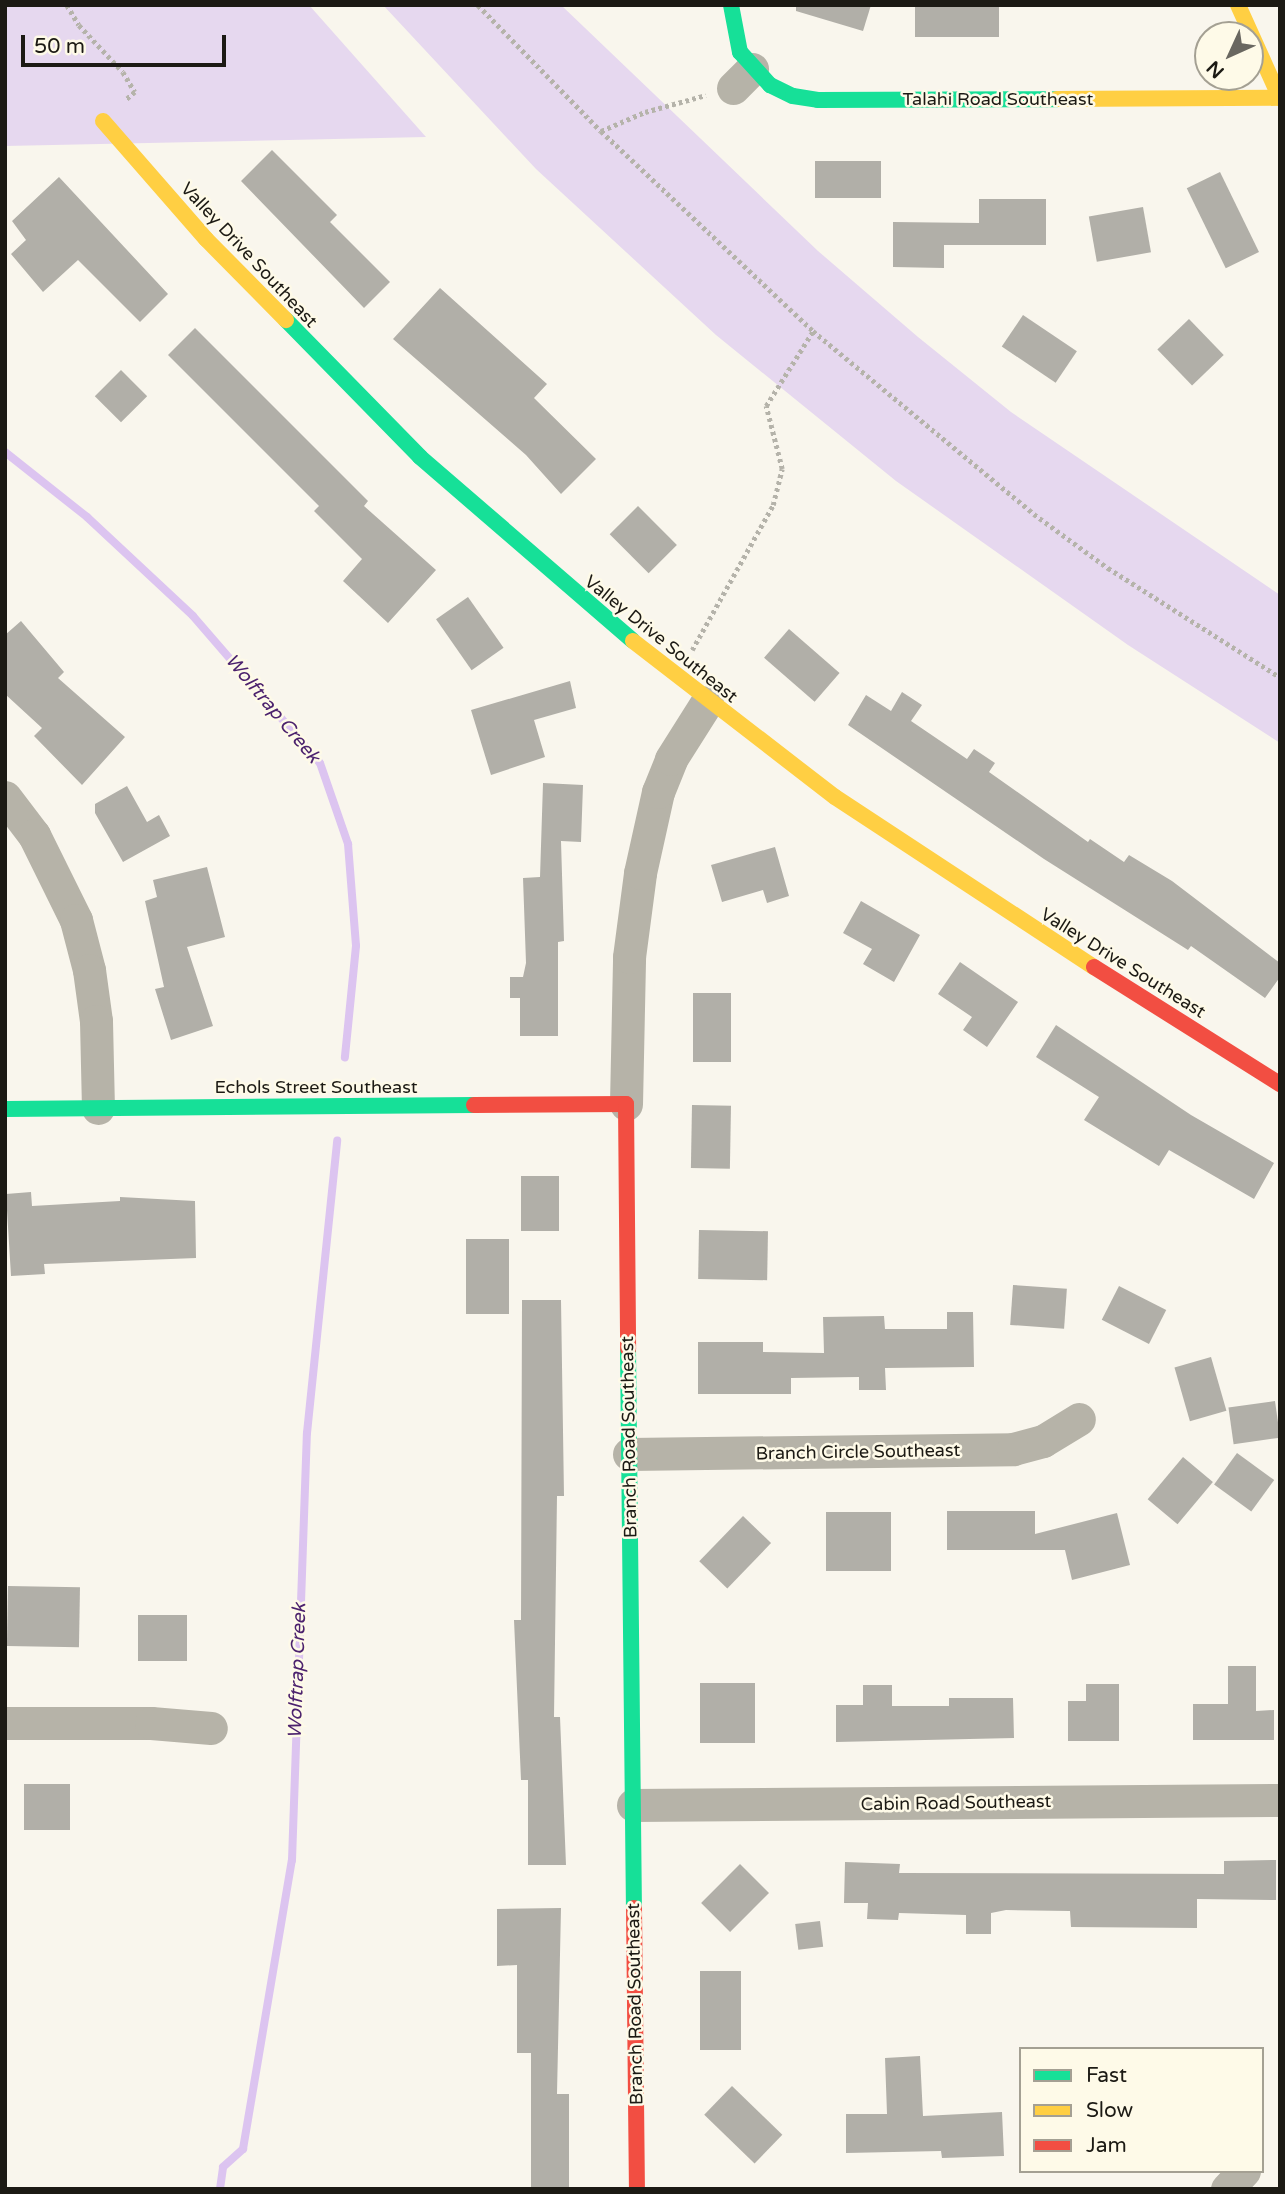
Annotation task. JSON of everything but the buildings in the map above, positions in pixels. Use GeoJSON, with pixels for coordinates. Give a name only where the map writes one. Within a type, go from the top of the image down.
{"type":"FeatureCollection","features":[{"type":"Feature","properties":{"kind":"street"},"geometry":{"type":"LineString","coordinates":[[731,5],[732,29],[742,78]]}},
{"type":"Feature","properties":{"kind":"street"},"geometry":{"type":"LineString","coordinates":[[1238,5],[1280,97]]}},
{"type":"Feature","properties":{"kind":"street","name":"Talahi Road Southeast"},"geometry":{"type":"LineString","coordinates":[[742,78],[818,100],[1280,97]]}},
{"type":"Feature","properties":{"kind":"street","name":"Valley Drive Southeast"},"geometry":{"type":"LineString","coordinates":[[103,121],[206,239],[420,457],[538,564],[707,702],[969,888],[1280,1084]]}},
{"type":"Feature","properties":{"kind":"street","name":"Branch Road Southeast"},"geometry":{"type":"LineString","coordinates":[[636,2189],[626,1104],[629,957],[640,873],[658,792],[671,759],[707,702]]}},
{"type":"Feature","properties":{"kind":"street"},"geometry":{"type":"LineString","coordinates":[[5,797],[34,835],[76,920],[89,970],[96,1021],[98,1108]]}},
{"type":"Feature","properties":{"kind":"street","name":"Echols Street Southeast"},"geometry":{"type":"LineString","coordinates":[[5,1108],[626,1104]]}},
{"type":"Feature","properties":{"kind":"street","name":"Branch Circle Southeast"},"geometry":{"type":"LineString","coordinates":[[629,1454],[1013,1449],[1043,1441],[1079,1419]]}},
{"type":"Feature","properties":{"kind":"street"},"geometry":{"type":"LineString","coordinates":[[5,1723],[151,1723],[211,1728]]}},
{"type":"Feature","properties":{"kind":"street","name":"Cabin Road Southeast"},"geometry":{"type":"LineString","coordinates":[[633,1805],[1280,1800]]}},
{"type":"Feature","properties":{"kind":"street"},"geometry":{"type":"LineString","coordinates":[[1227,2189],[1242,2173]]}},
{"type":"Feature","properties":{"kind":"path"},"geometry":{"type":"LineString","coordinates":[[67,5],[79,25],[123,72],[135,92],[103,121]]}},
{"type":"Feature","properties":{"kind":"path"},"geometry":{"type":"LineString","coordinates":[[478,5],[601,131],[813,331],[1034,514],[1119,576],[1280,677]]}},
{"type":"Feature","properties":{"kind":"path"},"geometry":{"type":"LineString","coordinates":[[601,131],[645,112],[742,78]]}},
{"type":"Feature","properties":{"kind":"path"},"geometry":{"type":"LineString","coordinates":[[691,653],[773,505],[782,469],[766,406],[813,331]]}},
{"type":"Feature","properties":{"kind":"shaded area"},"geometry":{"type":"Polygon","coordinates":[[[5,5],[309,5],[426,137],[5,146],[5,5]]]}},
{"type":"Feature","properties":{"kind":"shaded area"},"geometry":{"type":"Polygon","coordinates":[[[383,5],[561,5],[818,251],[918,337],[1011,412],[1280,595],[1280,743],[1128,645],[896,481],[716,335],[536,169],[383,5]]]}},
{"type":"Feature","properties":{"kind":"waterway","name":"Wolftrap Creek"},"geometry":{"type":"LineString","coordinates":[[5,452],[87,517],[193,616],[320,763],[348,844],[356,946],[345,1057]]}},
{"type":"Feature","properties":{"kind":"waterway","name":"Wolftrap Creek"},"geometry":{"type":"LineString","coordinates":[[220,2189],[223,2167],[243,2149],[292,1860],[307,1433],[337,1141]]}},
{"type":"Feature","properties":{"kind":"traffic: fast"},"geometry":{"type":"LineString","coordinates":[[731,5],[740,52],[770,85],[793,96],[818,100],[1057,99]]}},
{"type":"Feature","properties":{"kind":"traffic: fast"},"geometry":{"type":"LineString","coordinates":[[286,320],[420,457],[633,641]]}},
{"type":"Feature","properties":{"kind":"traffic: fast"},"geometry":{"type":"LineString","coordinates":[[5,1109],[474,1105]]}},
{"type":"Feature","properties":{"kind":"traffic: fast"},"geometry":{"type":"LineString","coordinates":[[628,1349],[634,1908]]}},
{"type":"Feature","properties":{"kind":"traffic: slow"},"geometry":{"type":"LineString","coordinates":[[1057,99],[1280,98],[1238,5]]}},
{"type":"Feature","properties":{"kind":"traffic: slow"},"geometry":{"type":"LineString","coordinates":[[103,121],[206,239],[286,320]]}},
{"type":"Feature","properties":{"kind":"traffic: slow"},"geometry":{"type":"LineString","coordinates":[[633,641],[835,797],[1094,967]]}},
{"type":"Feature","properties":{"kind":"traffic: jam"},"geometry":{"type":"LineString","coordinates":[[1094,967],[1280,1084]]}},
{"type":"Feature","properties":{"kind":"traffic: jam"},"geometry":{"type":"LineString","coordinates":[[474,1105],[626,1104],[628,1349]]}},
{"type":"Feature","properties":{"kind":"traffic: jam"},"geometry":{"type":"LineString","coordinates":[[634,1908],[637,2189]]}}]}
